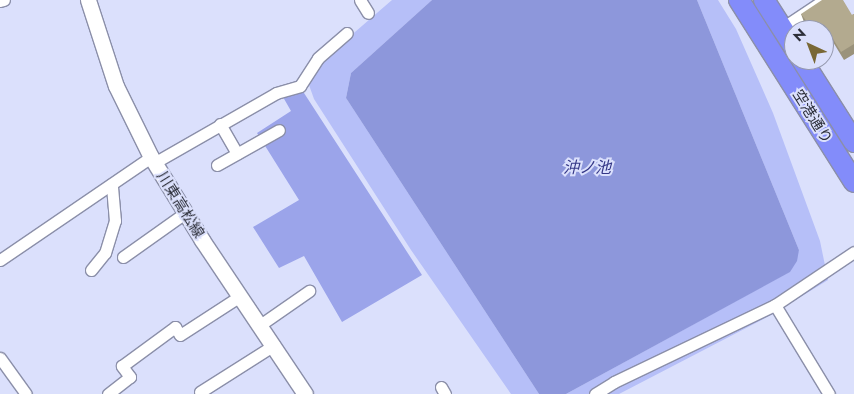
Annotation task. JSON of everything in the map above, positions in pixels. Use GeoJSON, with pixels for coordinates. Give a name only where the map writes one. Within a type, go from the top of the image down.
{"type":"FeatureCollection","features":[{"type":"Feature","properties":{"kind":"highway","name":"空港通り"},"geometry":{"type":"LineString","coordinates":[[739,0],[854,182]]}},
{"type":"Feature","properties":{"kind":"highway"},"geometry":{"type":"LineString","coordinates":[[764,0],[784,31]]}},
{"type":"Feature","properties":{"kind":"highway","name":"空港通り"},"geometry":{"type":"LineString","coordinates":[[808,70],[854,142]]}},
{"type":"Feature","properties":{"kind":"main road","name":"川東高松線"},"geometry":{"type":"LineString","coordinates":[[88,0],[116,86],[152,160],[305,394]]}},
{"type":"Feature","properties":{"kind":"street"},"geometry":{"type":"LineString","coordinates":[[0,1],[4,0]]}},
{"type":"Feature","properties":{"kind":"street"},"geometry":{"type":"LineString","coordinates":[[360,0],[368,13]]}},
{"type":"Feature","properties":{"kind":"street"},"geometry":{"type":"LineString","coordinates":[[782,28],[824,0]]}},
{"type":"Feature","properties":{"kind":"street"},"geometry":{"type":"LineString","coordinates":[[0,260],[112,184],[152,160],[276,93],[300,86],[318,58],[347,33]]}},
{"type":"Feature","properties":{"kind":"street"},"geometry":{"type":"LineString","coordinates":[[220,124],[237,154]]}},
{"type":"Feature","properties":{"kind":"street"},"geometry":{"type":"LineString","coordinates":[[217,165],[279,130]]}},
{"type":"Feature","properties":{"kind":"street"},"geometry":{"type":"LineString","coordinates":[[91,270],[105,253],[115,222],[112,184]]}},
{"type":"Feature","properties":{"kind":"street"},"geometry":{"type":"LineString","coordinates":[[123,257],[185,213]]}},
{"type":"Feature","properties":{"kind":"street"},"geometry":{"type":"LineString","coordinates":[[595,394],[614,382],[775,305],[854,252]]}},
{"type":"Feature","properties":{"kind":"street"},"geometry":{"type":"LineString","coordinates":[[260,325],[308,291]]}},
{"type":"Feature","properties":{"kind":"street"},"geometry":{"type":"LineString","coordinates":[[108,394],[130,377],[122,366],[175,327],[180,335],[240,296]]}},
{"type":"Feature","properties":{"kind":"street"},"geometry":{"type":"LineString","coordinates":[[775,305],[829,394]]}},
{"type":"Feature","properties":{"kind":"street"},"geometry":{"type":"LineString","coordinates":[[200,392],[274,345]]}},
{"type":"Feature","properties":{"kind":"street"},"geometry":{"type":"LineString","coordinates":[[0,358],[26,394]]}},
{"type":"Feature","properties":{"kind":"shaded area"},"geometry":{"type":"Polygon","coordinates":[[[392,0],[432,0],[351,73],[346,98],[539,394],[511,394],[411,250],[314,99],[309,85],[315,71],[333,51],[392,0]]]}},
{"type":"Feature","properties":{"kind":"shaded area"},"geometry":{"type":"Polygon","coordinates":[[[697,0],[718,0],[736,29],[773,113],[820,241],[828,280],[771,315],[619,394],[566,394],[789,272],[799,250],[697,0]]]}},
{"type":"Feature","properties":{"kind":"shaded area"},"geometry":{"type":"Polygon","coordinates":[[[297,92],[304,93],[422,275],[342,322],[304,256],[279,268],[253,227],[299,200],[257,133],[291,111],[283,97],[297,92]]]}},
{"type":"Feature","properties":{"kind":"water","name":"沖ノ池"},"geometry":{"type":"Polygon","coordinates":[[[432,0],[697,0],[799,250],[797,261],[790,272],[566,394],[539,394],[346,98],[351,73],[432,0]]]}},
{"type":"Feature","properties":{"kind":"building"},"geometry":{"type":"Polygon","coordinates":[[[822,0],[843,0],[852,15],[854,14],[854,44],[841,52],[834,41],[834,20],[806,20],[801,14],[822,0]]]}}]}
